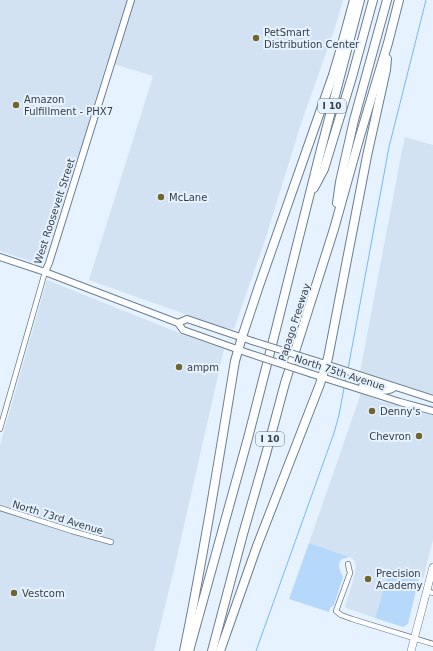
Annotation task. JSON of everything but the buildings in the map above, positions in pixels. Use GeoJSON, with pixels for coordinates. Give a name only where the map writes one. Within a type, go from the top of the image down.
{"type":"FeatureCollection","features":[{"type":"Feature","properties":{"kind":"highway"},"geometry":{"type":"LineString","coordinates":[[184,651],[203,553],[235,361],[333,75],[354,0]]}},
{"type":"Feature","properties":{"kind":"highway","name":"Papago Freeway"},"geometry":{"type":"LineString","coordinates":[[189,651],[276,333],[308,199],[360,0]]}},
{"type":"Feature","properties":{"kind":"highway"},"geometry":{"type":"LineString","coordinates":[[308,199],[324,169],[354,71],[373,0]]}},
{"type":"Feature","properties":{"kind":"highway"},"geometry":{"type":"LineString","coordinates":[[334,229],[340,182],[387,0]]}},
{"type":"Feature","properties":{"kind":"highway","name":"Papago Freeway"},"geometry":{"type":"LineString","coordinates":[[212,651],[285,383],[334,229],[399,0]]}},
{"type":"Feature","properties":{"kind":"highway"},"geometry":{"type":"LineString","coordinates":[[220,651],[328,358],[367,156],[386,70],[388,43]]}},
{"type":"Feature","properties":{"kind":"main road","name":"West Roosevelt Street"},"geometry":{"type":"LineString","coordinates":[[45,272],[131,0]]}},
{"type":"Feature","properties":{"kind":"main road","name":"North 75th Avenue"},"geometry":{"type":"LineString","coordinates":[[0,257],[45,272],[178,323],[183,330],[238,350],[400,402],[433,410]]}},
{"type":"Feature","properties":{"kind":"main road","name":"North 75th Avenue"},"geometry":{"type":"LineString","coordinates":[[178,323],[186,319],[433,399]]}},
{"type":"Feature","properties":{"kind":"main road"},"geometry":{"type":"LineString","coordinates":[[353,387],[362,386],[382,391],[390,390],[395,387]]}},
{"type":"Feature","properties":{"kind":"main road"},"geometry":{"type":"LineString","coordinates":[[411,651],[430,592],[433,567]]}},
{"type":"Feature","properties":{"kind":"street","name":"West Roosevelt Street"},"geometry":{"type":"LineString","coordinates":[[0,429],[45,272]]}},
{"type":"Feature","properties":{"kind":"street","name":"North 73rd Avenue"},"geometry":{"type":"LineString","coordinates":[[0,508],[111,542]]}},
{"type":"Feature","properties":{"kind":"street"},"geometry":{"type":"LineString","coordinates":[[348,564],[350,573],[336,611],[341,615],[352,619],[433,644]]}},
{"type":"Feature","properties":{"kind":"shaded area"},"geometry":{"type":"Polygon","coordinates":[[[0,0],[343,0],[336,25],[301,124],[265,240],[234,329],[224,328],[89,280],[153,76],[107,62],[75,167],[44,259],[39,264],[0,251],[0,0]]]}},
{"type":"Feature","properties":{"kind":"shaded area"},"geometry":{"type":"Polygon","coordinates":[[[405,137],[433,145],[433,395],[360,372],[405,137]]]}},
{"type":"Feature","properties":{"kind":"shaded area"},"geometry":{"type":"Polygon","coordinates":[[[47,280],[189,337],[224,349],[154,651],[0,651],[0,445],[47,280]]]}},
{"type":"Feature","properties":{"kind":"shaded area"},"geometry":{"type":"Polygon","coordinates":[[[361,393],[379,401],[433,414],[433,540],[423,579],[390,568],[375,618],[346,608],[345,606],[356,568],[355,561],[350,557],[309,543],[361,393]]]}},
{"type":"Feature","properties":{"kind":"shaded area"},"geometry":{"type":"Polygon","coordinates":[[[309,543],[350,557],[342,559],[339,563],[339,568],[343,577],[334,605],[330,608],[329,612],[289,599],[309,543]]]}},
{"type":"Feature","properties":{"kind":"shaded area"},"geometry":{"type":"Polygon","coordinates":[[[390,568],[419,578],[408,624],[403,627],[375,618],[390,568]]]}},
{"type":"Feature","properties":{"kind":"waterway"},"geometry":{"type":"LineString","coordinates":[[348,369],[389,147],[426,0]]}},
{"type":"Feature","properties":{"kind":"waterway"},"geometry":{"type":"LineString","coordinates":[[345,383],[347,374]]}},
{"type":"Feature","properties":{"kind":"waterway"},"geometry":{"type":"LineString","coordinates":[[256,651],[334,433],[344,388]]}},
{"type":"Feature","properties":{"kind":"place","name":"PetSmart Distribution Center"},"geometry":{"type":"Point","coordinates":[256,38]}},
{"type":"Feature","properties":{"kind":"place","name":"Amazon Fulfillment - PHX7"},"geometry":{"type":"Point","coordinates":[16,105]}},
{"type":"Feature","properties":{"kind":"place","name":"McLane"},"geometry":{"type":"Point","coordinates":[161,197]}},
{"type":"Feature","properties":{"kind":"place","name":"ampm"},"geometry":{"type":"Point","coordinates":[179,367]}},
{"type":"Feature","properties":{"kind":"place","name":"Denny's"},"geometry":{"type":"Point","coordinates":[372,411]}},
{"type":"Feature","properties":{"kind":"place","name":"Chevron"},"geometry":{"type":"Point","coordinates":[419,436]}},
{"type":"Feature","properties":{"kind":"place","name":"Precision Academy"},"geometry":{"type":"Point","coordinates":[368,579]}},
{"type":"Feature","properties":{"kind":"place","name":"Vestcom"},"geometry":{"type":"Point","coordinates":[14,593]}}]}
